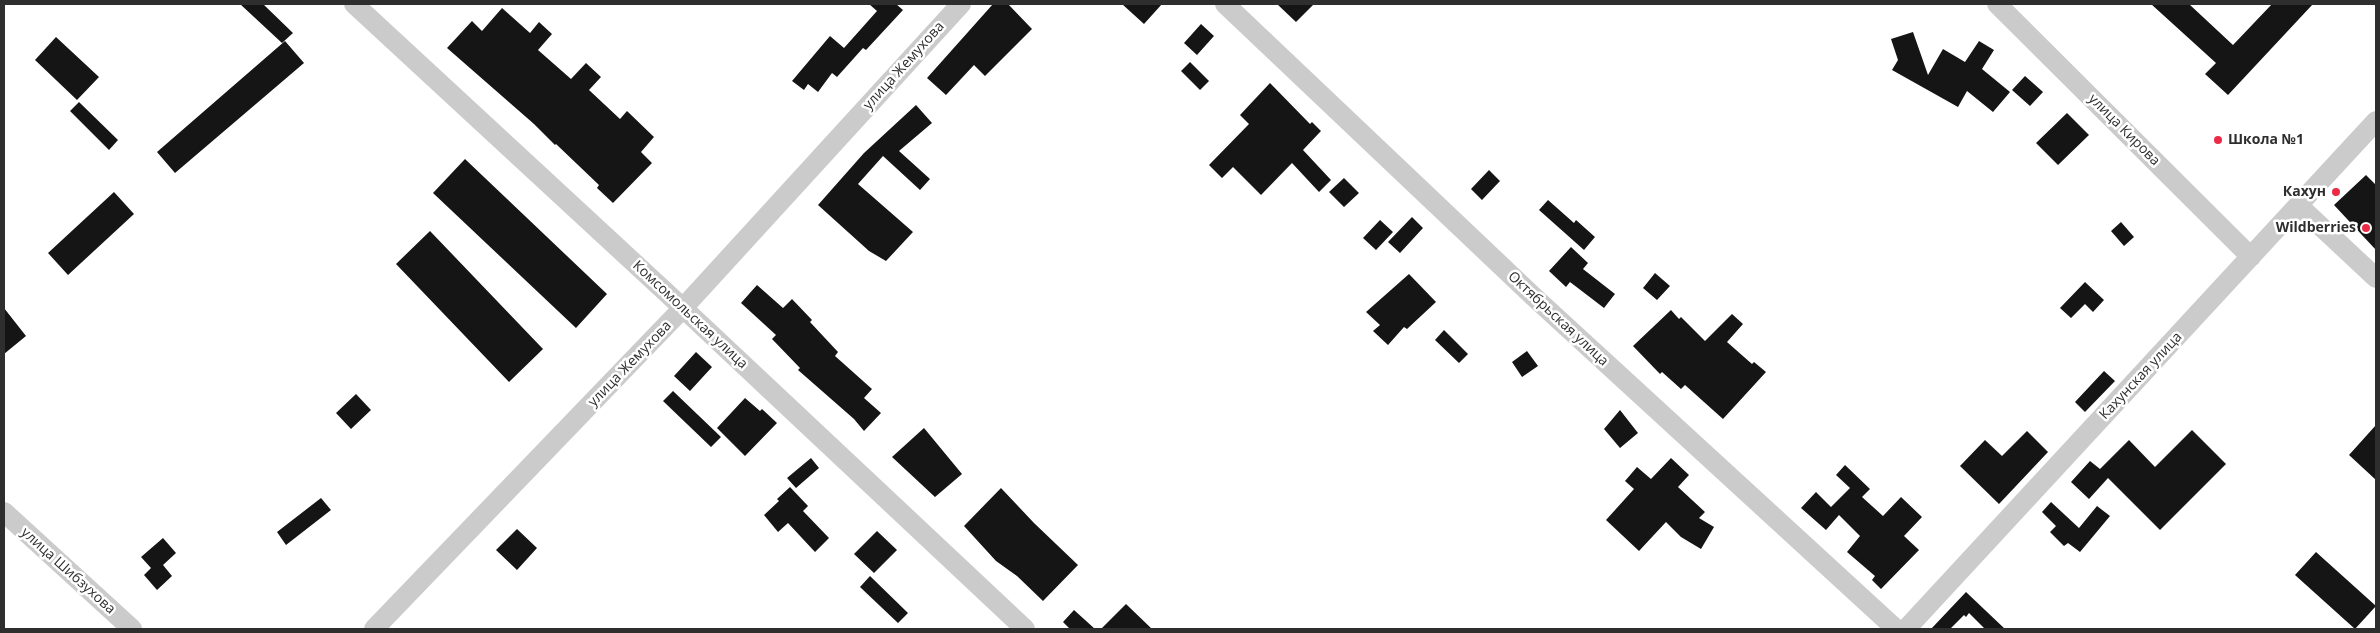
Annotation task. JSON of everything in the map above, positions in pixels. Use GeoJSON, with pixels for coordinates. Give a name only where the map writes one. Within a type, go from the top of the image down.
{"type":"FeatureCollection","features":[{"type":"Feature","properties":{"kind":"street","name":"Комсомольская улица"},"geometry":{"type":"LineString","coordinates":[[354,4],[683,308],[1025,629]]}},
{"type":"Feature","properties":{"kind":"street","name":"улица Жемухова"},"geometry":{"type":"LineString","coordinates":[[374,629],[683,308],[960,4]]}},
{"type":"Feature","properties":{"kind":"street","name":"Октябрьская улица"},"geometry":{"type":"LineString","coordinates":[[1225,4],[1534,297],[1896,629]]}},
{"type":"Feature","properties":{"kind":"street","name":"улица Кирова"},"geometry":{"type":"LineString","coordinates":[[1996,4],[2252,257]]}},
{"type":"Feature","properties":{"kind":"street","name":"Кахунская улица"},"geometry":{"type":"LineString","coordinates":[[1906,629],[2376,121]]}},
{"type":"Feature","properties":{"kind":"street"},"geometry":{"type":"LineString","coordinates":[[2299,206],[2376,278]]}},
{"type":"Feature","properties":{"kind":"street","name":"улица Шибзухова"},"geometry":{"type":"LineString","coordinates":[[4,512],[132,629]]}},
{"type":"Feature","properties":{"kind":"building"},"geometry":{"type":"Polygon","coordinates":[[[240,4],[263,4],[293,33],[282,43],[240,4]]]}},
{"type":"Feature","properties":{"kind":"building"},"geometry":{"type":"Polygon","coordinates":[[[869,4],[896,4],[903,10],[866,50],[863,48],[837,77],[832,73],[818,92],[808,84],[804,90],[792,81],[830,36],[844,48],[877,11],[869,4]]]}},
{"type":"Feature","properties":{"kind":"building"},"geometry":{"type":"Polygon","coordinates":[[[993,4],[1008,4],[1032,29],[985,76],[974,65],[946,95],[927,78],[993,4]]]}},
{"type":"Feature","properties":{"kind":"building"},"geometry":{"type":"Polygon","coordinates":[[[1122,4],[1162,4],[1144,24],[1122,4]]]}},
{"type":"Feature","properties":{"kind":"building"},"geometry":{"type":"Polygon","coordinates":[[[1277,4],[1314,4],[1296,22],[1277,4]]]}},
{"type":"Feature","properties":{"kind":"building"},"geometry":{"type":"Polygon","coordinates":[[[2151,4],[2189,4],[2233,45],[2272,4],[2313,4],[2228,95],[2205,74],[2216,63],[2151,4]]]}},
{"type":"Feature","properties":{"kind":"building"},"geometry":{"type":"Polygon","coordinates":[[[502,8],[530,33],[539,22],[552,34],[538,50],[571,79],[586,63],[601,77],[589,90],[620,119],[627,111],[654,137],[641,152],[652,163],[613,203],[597,188],[599,185],[556,144],[447,48],[472,21],[482,31],[502,8]]]}},
{"type":"Feature","properties":{"kind":"building"},"geometry":{"type":"Polygon","coordinates":[[[1201,24],[1214,36],[1197,55],[1184,43],[1201,24]]]}},
{"type":"Feature","properties":{"kind":"building"},"geometry":{"type":"Polygon","coordinates":[[[1913,32],[1928,75],[1943,49],[1965,62],[1979,41],[1994,50],[1982,69],[2010,92],[1993,112],[1967,91],[1958,107],[1892,70],[1898,60],[1891,39],[1913,32]]]}},
{"type":"Feature","properties":{"kind":"building"},"geometry":{"type":"Polygon","coordinates":[[[56,37],[99,77],[77,100],[35,60],[56,37]]]}},
{"type":"Feature","properties":{"kind":"building"},"geometry":{"type":"Polygon","coordinates":[[[285,41],[304,63],[175,173],[157,152],[285,41]]]}},
{"type":"Feature","properties":{"kind":"building"},"geometry":{"type":"Polygon","coordinates":[[[1190,62],[1209,81],[1200,90],[1181,71],[1190,62]]]}},
{"type":"Feature","properties":{"kind":"building"},"geometry":{"type":"Polygon","coordinates":[[[2025,76],[2043,92],[2030,106],[2012,90],[2025,76]]]}},
{"type":"Feature","properties":{"kind":"building"},"geometry":{"type":"Polygon","coordinates":[[[1270,83],[1310,124],[1312,122],[1321,131],[1303,150],[1331,180],[1319,192],[1292,163],[1261,195],[1233,167],[1222,178],[1209,165],[1249,124],[1240,115],[1270,83]]]}},
{"type":"Feature","properties":{"kind":"building"},"geometry":{"type":"Polygon","coordinates":[[[79,102],[118,140],[109,150],[70,111],[79,102]]]}},
{"type":"Feature","properties":{"kind":"building"},"geometry":{"type":"Polygon","coordinates":[[[916,105],[932,123],[899,151],[930,179],[920,190],[883,156],[858,184],[913,232],[886,261],[869,251],[818,205],[864,153],[916,105]]]}},
{"type":"Feature","properties":{"kind":"building"},"geometry":{"type":"Polygon","coordinates":[[[2067,113],[2089,135],[2058,165],[2036,143],[2067,113]]]}},
{"type":"Feature","properties":{"kind":"building"},"geometry":{"type":"Polygon","coordinates":[[[465,159],[607,294],[576,328],[433,193],[465,159]]]}},
{"type":"Feature","properties":{"kind":"building"},"geometry":{"type":"Polygon","coordinates":[[[1489,170],[1500,181],[1482,200],[1471,189],[1489,170]]]}},
{"type":"Feature","properties":{"kind":"building","name":"Wildberries"},"geometry":{"type":"Polygon","coordinates":[[[2366,175],[2376,185],[2376,250],[2334,205],[2366,175]]]}},
{"type":"Feature","properties":{"kind":"building"},"geometry":{"type":"Polygon","coordinates":[[[1344,178],[1359,193],[1344,207],[1329,192],[1344,178]]]}},
{"type":"Feature","properties":{"kind":"building"},"geometry":{"type":"Polygon","coordinates":[[[114,192],[134,214],[68,275],[48,253],[114,192]]]}},
{"type":"Feature","properties":{"kind":"building"},"geometry":{"type":"Polygon","coordinates":[[[1548,200],[1574,223],[1576,220],[1595,237],[1584,250],[1539,210],[1548,200]]]}},
{"type":"Feature","properties":{"kind":"building"},"geometry":{"type":"Polygon","coordinates":[[[1412,217],[1423,228],[1400,253],[1388,242],[1412,217]]]}},
{"type":"Feature","properties":{"kind":"building"},"geometry":{"type":"Polygon","coordinates":[[[1380,220],[1393,232],[1376,250],[1363,238],[1380,220]]]}},
{"type":"Feature","properties":{"kind":"building"},"geometry":{"type":"Polygon","coordinates":[[[2121,222],[2134,237],[2124,246],[2111,231],[2121,222]]]}},
{"type":"Feature","properties":{"kind":"building"},"geometry":{"type":"Polygon","coordinates":[[[430,231],[543,349],[509,382],[396,264],[430,231]]]}},
{"type":"Feature","properties":{"kind":"building"},"geometry":{"type":"Polygon","coordinates":[[[1571,247],[1588,263],[1583,269],[1615,294],[1604,308],[1570,282],[1566,287],[1549,271],[1571,247]]]}},
{"type":"Feature","properties":{"kind":"building"},"geometry":{"type":"Polygon","coordinates":[[[1655,273],[1670,286],[1657,300],[1643,288],[1655,273]]]}},
{"type":"Feature","properties":{"kind":"building"},"geometry":{"type":"Polygon","coordinates":[[[1409,274],[1436,302],[1407,329],[1404,327],[1388,345],[1373,331],[1380,325],[1366,312],[1409,274]]]}},
{"type":"Feature","properties":{"kind":"building"},"geometry":{"type":"Polygon","coordinates":[[[2085,282],[2104,300],[2093,312],[2085,304],[2071,318],[2060,308],[2085,282]]]}},
{"type":"Feature","properties":{"kind":"building"},"geometry":{"type":"Polygon","coordinates":[[[757,285],[783,308],[792,299],[838,352],[835,356],[872,389],[864,398],[881,413],[864,431],[854,419],[798,370],[800,368],[772,339],[776,335],[741,303],[757,285]]]}},
{"type":"Feature","properties":{"kind":"building"},"geometry":{"type":"Polygon","coordinates":[[[4,308],[26,336],[4,354],[4,308]]]}},
{"type":"Feature","properties":{"kind":"building"},"geometry":{"type":"Polygon","coordinates":[[[1671,310],[1679,319],[1681,317],[1705,341],[1732,314],[1743,324],[1727,342],[1752,364],[1754,362],[1766,372],[1723,419],[1685,385],[1681,389],[1662,372],[1660,374],[1633,346],[1671,310]]]}},
{"type":"Feature","properties":{"kind":"building"},"geometry":{"type":"Polygon","coordinates":[[[1444,330],[1468,354],[1459,363],[1435,340],[1444,330]]]}},
{"type":"Feature","properties":{"kind":"building"},"geometry":{"type":"Polygon","coordinates":[[[1527,351],[1538,366],[1522,377],[1512,362],[1527,351]]]}},
{"type":"Feature","properties":{"kind":"building"},"geometry":{"type":"Polygon","coordinates":[[[696,352],[712,367],[690,391],[674,376],[696,352]]]}},
{"type":"Feature","properties":{"kind":"building"},"geometry":{"type":"Polygon","coordinates":[[[2104,371],[2115,381],[2085,412],[2075,402],[2104,371]]]}},
{"type":"Feature","properties":{"kind":"building"},"geometry":{"type":"Polygon","coordinates":[[[673,391],[721,437],[711,447],[663,401],[673,391]]]}},
{"type":"Feature","properties":{"kind":"building"},"geometry":{"type":"Polygon","coordinates":[[[356,394],[371,410],[351,429],[336,413],[356,394]]]}},
{"type":"Feature","properties":{"kind":"building"},"geometry":{"type":"Polygon","coordinates":[[[745,398],[760,411],[762,409],[777,423],[745,456],[717,428],[745,398]]]}},
{"type":"Feature","properties":{"kind":"building"},"geometry":{"type":"Polygon","coordinates":[[[1620,410],[1638,433],[1620,448],[1604,429],[1620,410]]]}},
{"type":"Feature","properties":{"kind":"building"},"geometry":{"type":"Polygon","coordinates":[[[2376,425],[2376,480],[2349,455],[2376,425]]]}},
{"type":"Feature","properties":{"kind":"building"},"geometry":{"type":"Polygon","coordinates":[[[924,428],[962,474],[935,497],[892,457],[924,428]]]}},
{"type":"Feature","properties":{"kind":"building"},"geometry":{"type":"Polygon","coordinates":[[[2192,430],[2226,464],[2160,530],[2108,478],[2089,499],[2071,482],[2090,461],[2100,469],[2129,440],[2155,467],[2192,430]]]}},
{"type":"Feature","properties":{"kind":"building"},"geometry":{"type":"Polygon","coordinates":[[[2027,431],[2048,452],[1999,504],[1960,466],[1985,440],[2002,456],[2027,431]]]}},
{"type":"Feature","properties":{"kind":"building"},"geometry":{"type":"Polygon","coordinates":[[[811,458],[819,468],[796,488],[787,478],[811,458]]]}},
{"type":"Feature","properties":{"kind":"building"},"geometry":{"type":"Polygon","coordinates":[[[1671,458],[1689,475],[1678,487],[1705,512],[1699,518],[1714,527],[1701,549],[1681,537],[1666,522],[1639,551],[1606,520],[1634,489],[1625,481],[1637,467],[1651,479],[1671,458]]]}},
{"type":"Feature","properties":{"kind":"building"},"geometry":{"type":"Polygon","coordinates":[[[1845,465],[1870,489],[1862,497],[1883,516],[1901,497],[1922,517],[1904,536],[1919,550],[1881,589],[1872,580],[1875,576],[1847,552],[1860,536],[1839,515],[1826,530],[1801,508],[1816,492],[1831,507],[1850,488],[1836,475],[1845,465]]]}},
{"type":"Feature","properties":{"kind":"building"},"geometry":{"type":"Polygon","coordinates":[[[790,487],[808,506],[803,511],[829,538],[815,552],[788,523],[778,532],[764,515],[790,487]]]}},
{"type":"Feature","properties":{"kind":"building"},"geometry":{"type":"Polygon","coordinates":[[[1001,488],[1078,565],[1043,601],[1017,576],[996,561],[964,526],[1001,488]]]}},
{"type":"Feature","properties":{"kind":"building"},"geometry":{"type":"Polygon","coordinates":[[[321,498],[331,510],[286,545],[277,532],[321,498]]]}},
{"type":"Feature","properties":{"kind":"building"},"geometry":{"type":"Polygon","coordinates":[[[2051,502],[2079,528],[2097,506],[2110,516],[2080,552],[2068,543],[2064,546],[2050,532],[2056,526],[2042,512],[2051,502]]]}},
{"type":"Feature","properties":{"kind":"building"},"geometry":{"type":"Polygon","coordinates":[[[517,529],[537,548],[517,570],[496,550],[517,529]]]}},
{"type":"Feature","properties":{"kind":"building"},"geometry":{"type":"Polygon","coordinates":[[[877,531],[897,550],[874,573],[854,554],[877,531]]]}},
{"type":"Feature","properties":{"kind":"building"},"geometry":{"type":"Polygon","coordinates":[[[163,538],[176,553],[163,565],[172,576],[157,590],[144,575],[151,568],[141,557],[163,538]]]}},
{"type":"Feature","properties":{"kind":"building"},"geometry":{"type":"Polygon","coordinates":[[[2316,552],[2376,606],[2355,629],[2295,575],[2316,552]]]}},
{"type":"Feature","properties":{"kind":"building"},"geometry":{"type":"Polygon","coordinates":[[[870,576],[908,613],[898,623],[860,587],[870,576]]]}},
{"type":"Feature","properties":{"kind":"building"},"geometry":{"type":"Polygon","coordinates":[[[1966,592],[2005,629],[1985,629],[1969,613],[1966,617],[1964,615],[1950,629],[1931,629],[1966,592]]]}},
{"type":"Feature","properties":{"kind":"building"},"geometry":{"type":"Polygon","coordinates":[[[1126,604],[1152,629],[1101,629],[1126,604]]]}},
{"type":"Feature","properties":{"kind":"building"},"geometry":{"type":"Polygon","coordinates":[[[1074,610],[1095,629],[1070,629],[1063,622],[1074,610]]]}},
{"type":"Feature","properties":{"kind":"place","name":"Школа №1"},"geometry":{"type":"Point","coordinates":[2218,140]}},
{"type":"Feature","properties":{"kind":"place","name":"Кахун"},"geometry":{"type":"Point","coordinates":[2336,192]}},
{"type":"Feature","properties":{"kind":"place","name":"Wildberries"},"geometry":{"type":"Point","coordinates":[2366,228]}}]}
